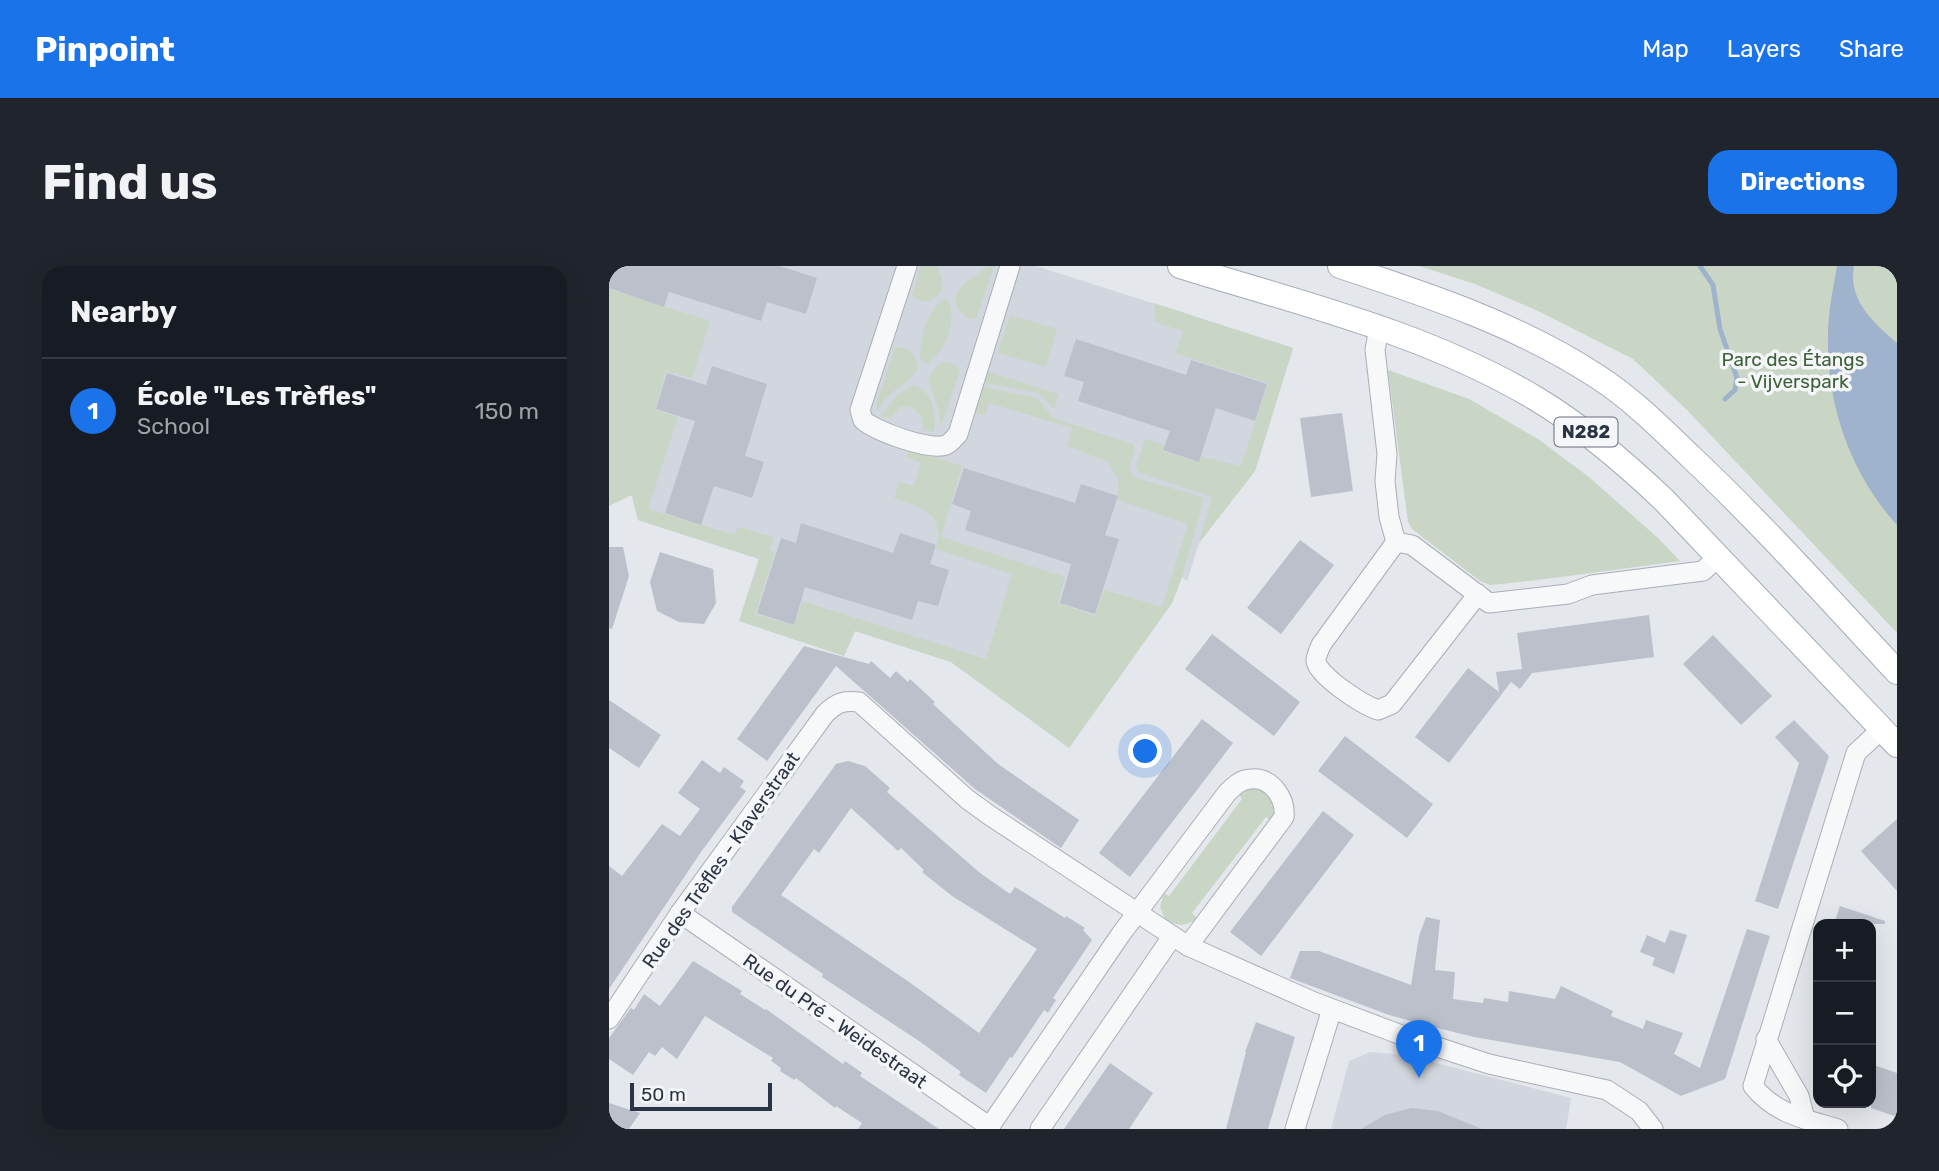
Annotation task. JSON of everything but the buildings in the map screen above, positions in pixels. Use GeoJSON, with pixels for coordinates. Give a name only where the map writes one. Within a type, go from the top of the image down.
{"type":"FeatureCollection","features":[{"type":"Feature","properties":{"kind":"main road","name":"N282"},"geometry":{"type":"LineString","coordinates":[[1183,266],[1220,272],[1379,328],[1478,368],[1534,397],[1578,426],[1637,474],[1719,556],[1889,737]]}},
{"type":"Feature","properties":{"kind":"main road","name":"N282"},"geometry":{"type":"LineString","coordinates":[[1340,266],[1489,319],[1547,346],[1600,378],[1653,420],[1717,482],[1897,672]]}},
{"type":"Feature","properties":{"kind":"street"},"geometry":{"type":"LineString","coordinates":[[907,266],[860,410],[863,420],[878,430],[932,446],[942,446],[953,441],[958,434],[1010,266]]}},
{"type":"Feature","properties":{"kind":"street"},"geometry":{"type":"LineString","coordinates":[[1379,328],[1375,350],[1387,454],[1385,481],[1389,517],[1396,542]]}},
{"type":"Feature","properties":{"kind":"street"},"geometry":{"type":"LineString","coordinates":[[1396,542],[1317,654],[1316,662],[1321,672],[1368,706],[1377,710],[1392,704],[1478,594]]}},
{"type":"Feature","properties":{"kind":"street"},"geometry":{"type":"LineString","coordinates":[[1396,542],[1412,545],[1489,603],[1568,594],[1592,585],[1703,570],[1719,556]]}},
{"type":"Feature","properties":{"kind":"street","name":"Rue des Trèfles - Klaverstraat"},"geometry":{"type":"LineString","coordinates":[[609,1019],[680,913],[825,714],[836,704],[847,701],[859,702],[967,799],[1137,913]]}},
{"type":"Feature","properties":{"kind":"street"},"geometry":{"type":"LineString","coordinates":[[1838,1129],[1780,1109],[1765,1101],[1753,1086],[1856,753],[1889,737]]}},
{"type":"Feature","properties":{"kind":"street"},"geometry":{"type":"LineString","coordinates":[[989,1128],[1137,913],[1227,793],[1239,782],[1248,779],[1262,781],[1281,796],[1285,808],[1284,817],[1180,942],[1040,1129]]}},
{"type":"Feature","properties":{"kind":"street","name":"Rue du Pré - Weidestraat"},"geometry":{"type":"LineString","coordinates":[[680,913],[989,1128]]}},
{"type":"Feature","properties":{"kind":"street"},"geometry":{"type":"LineString","coordinates":[[1137,913],[1180,942],[1332,1009],[1489,1064],[1607,1090],[1639,1111],[1653,1129]]}},
{"type":"Feature","properties":{"kind":"street"},"geometry":{"type":"LineString","coordinates":[[1295,1129],[1332,1009]]}},
{"type":"Feature","properties":{"kind":"street"},"geometry":{"type":"LineString","coordinates":[[1766,1039],[1799,1096],[1805,1119]]}},
{"type":"Feature","properties":{"kind":"shaded area"},"geometry":{"type":"Polygon","coordinates":[[[609,266],[1036,266],[1293,348],[1255,471],[1199,543],[1187,581],[1182,577],[1172,603],[1069,748],[951,662],[855,631],[844,656],[739,621],[759,559],[638,520],[609,410],[609,266]]]}},
{"type":"Feature","properties":{"kind":"shaded area"},"geometry":{"type":"Polygon","coordinates":[[[1370,1052],[1405,1055],[1571,1098],[1566,1129],[1331,1129],[1349,1061],[1370,1052]]]}},
{"type":"Feature","properties":{"kind":"green space"},"geometry":{"type":"Polygon","coordinates":[[[921,266],[937,266],[942,280],[941,291],[935,298],[927,301],[912,295],[921,266]]]}},
{"type":"Feature","properties":{"kind":"green space"},"geometry":{"type":"Polygon","coordinates":[[[987,266],[994,266],[976,319],[968,318],[958,308],[957,295],[964,284],[987,266]]]}},
{"type":"Feature","properties":{"kind":"green space","name":"Parc des Étangs - Vijverspark"},"geometry":{"type":"Polygon","coordinates":[[[1419,266],[1897,266],[1897,633],[1688,411],[1633,359],[1538,311],[1475,284],[1419,266]]]}},
{"type":"Feature","properties":{"kind":"green space"},"geometry":{"type":"Polygon","coordinates":[[[609,289],[710,321],[692,378],[666,371],[655,410],[678,417],[648,509],[735,535],[738,527],[774,537],[770,550],[775,552],[755,614],[794,626],[802,601],[986,659],[1012,574],[936,549],[938,528],[934,520],[922,509],[894,498],[899,482],[914,486],[921,463],[907,457],[909,449],[962,466],[941,537],[1065,577],[1058,603],[1095,616],[1104,590],[1162,607],[1188,524],[1118,500],[1118,480],[1108,462],[1067,446],[1072,428],[989,403],[985,416],[972,411],[979,386],[1037,398],[1053,418],[1133,444],[1135,448],[1129,469],[1134,477],[1204,498],[1172,603],[1069,748],[951,662],[855,631],[844,656],[739,621],[759,559],[638,520],[632,495],[609,506],[609,289]]]}},
{"type":"Feature","properties":{"kind":"green space"},"geometry":{"type":"Polygon","coordinates":[[[944,299],[949,301],[951,310],[948,335],[935,357],[924,363],[920,357],[926,325],[933,311],[944,299]]]}},
{"type":"Feature","properties":{"kind":"green space"},"geometry":{"type":"Polygon","coordinates":[[[1154,303],[1293,348],[1255,471],[1199,543],[1212,497],[1138,472],[1136,466],[1145,439],[1164,445],[1162,451],[1199,462],[1202,457],[1241,466],[1268,383],[1175,353],[1183,331],[1155,322],[1154,303]]]}},
{"type":"Feature","properties":{"kind":"green space"},"geometry":{"type":"Polygon","coordinates":[[[1010,315],[1057,329],[1046,367],[998,353],[1010,315]]]}},
{"type":"Feature","properties":{"kind":"green space"},"geometry":{"type":"Polygon","coordinates":[[[895,347],[910,352],[917,362],[917,368],[911,378],[887,398],[877,412],[876,405],[895,347]]]}},
{"type":"Feature","properties":{"kind":"green space"},"geometry":{"type":"Polygon","coordinates":[[[944,362],[954,364],[960,370],[941,428],[939,412],[928,379],[937,365],[944,362]]]}},
{"type":"Feature","properties":{"kind":"green space"},"geometry":{"type":"Polygon","coordinates":[[[983,370],[1059,394],[1054,409],[1038,393],[980,382],[983,370]]]}},
{"type":"Feature","properties":{"kind":"green space"},"geometry":{"type":"Polygon","coordinates":[[[1388,370],[1469,399],[1538,439],[1589,477],[1680,561],[1490,585],[1480,581],[1412,529],[1408,522],[1388,370]]]}},
{"type":"Feature","properties":{"kind":"green space"},"geometry":{"type":"Polygon","coordinates":[[[914,385],[925,392],[932,404],[934,432],[923,430],[921,416],[914,409],[900,407],[890,419],[881,416],[897,395],[914,385]]]}},
{"type":"Feature","properties":{"kind":"green space"},"geometry":{"type":"Polygon","coordinates":[[[1249,788],[1270,794],[1276,811],[1272,821],[1266,817],[1192,913],[1197,918],[1181,925],[1165,920],[1160,906],[1164,893],[1169,896],[1242,799],[1239,795],[1249,788]]]}},
{"type":"Feature","properties":{"kind":"water"},"geometry":{"type":"Polygon","coordinates":[[[1837,266],[1854,266],[1855,290],[1864,310],[1897,343],[1897,525],[1881,505],[1854,461],[1844,437],[1831,387],[1828,336],[1837,266]]]}},
{"type":"Feature","properties":{"kind":"waterway"},"geometry":{"type":"LineString","coordinates":[[1700,266],[1713,285],[1720,329],[1737,378],[1735,390],[1725,399]]}},
{"type":"Feature","properties":{"kind":"place","name":"École \"Les Trèfles\""},"geometry":{"type":"Point","coordinates":[1419,1078]}}]}
